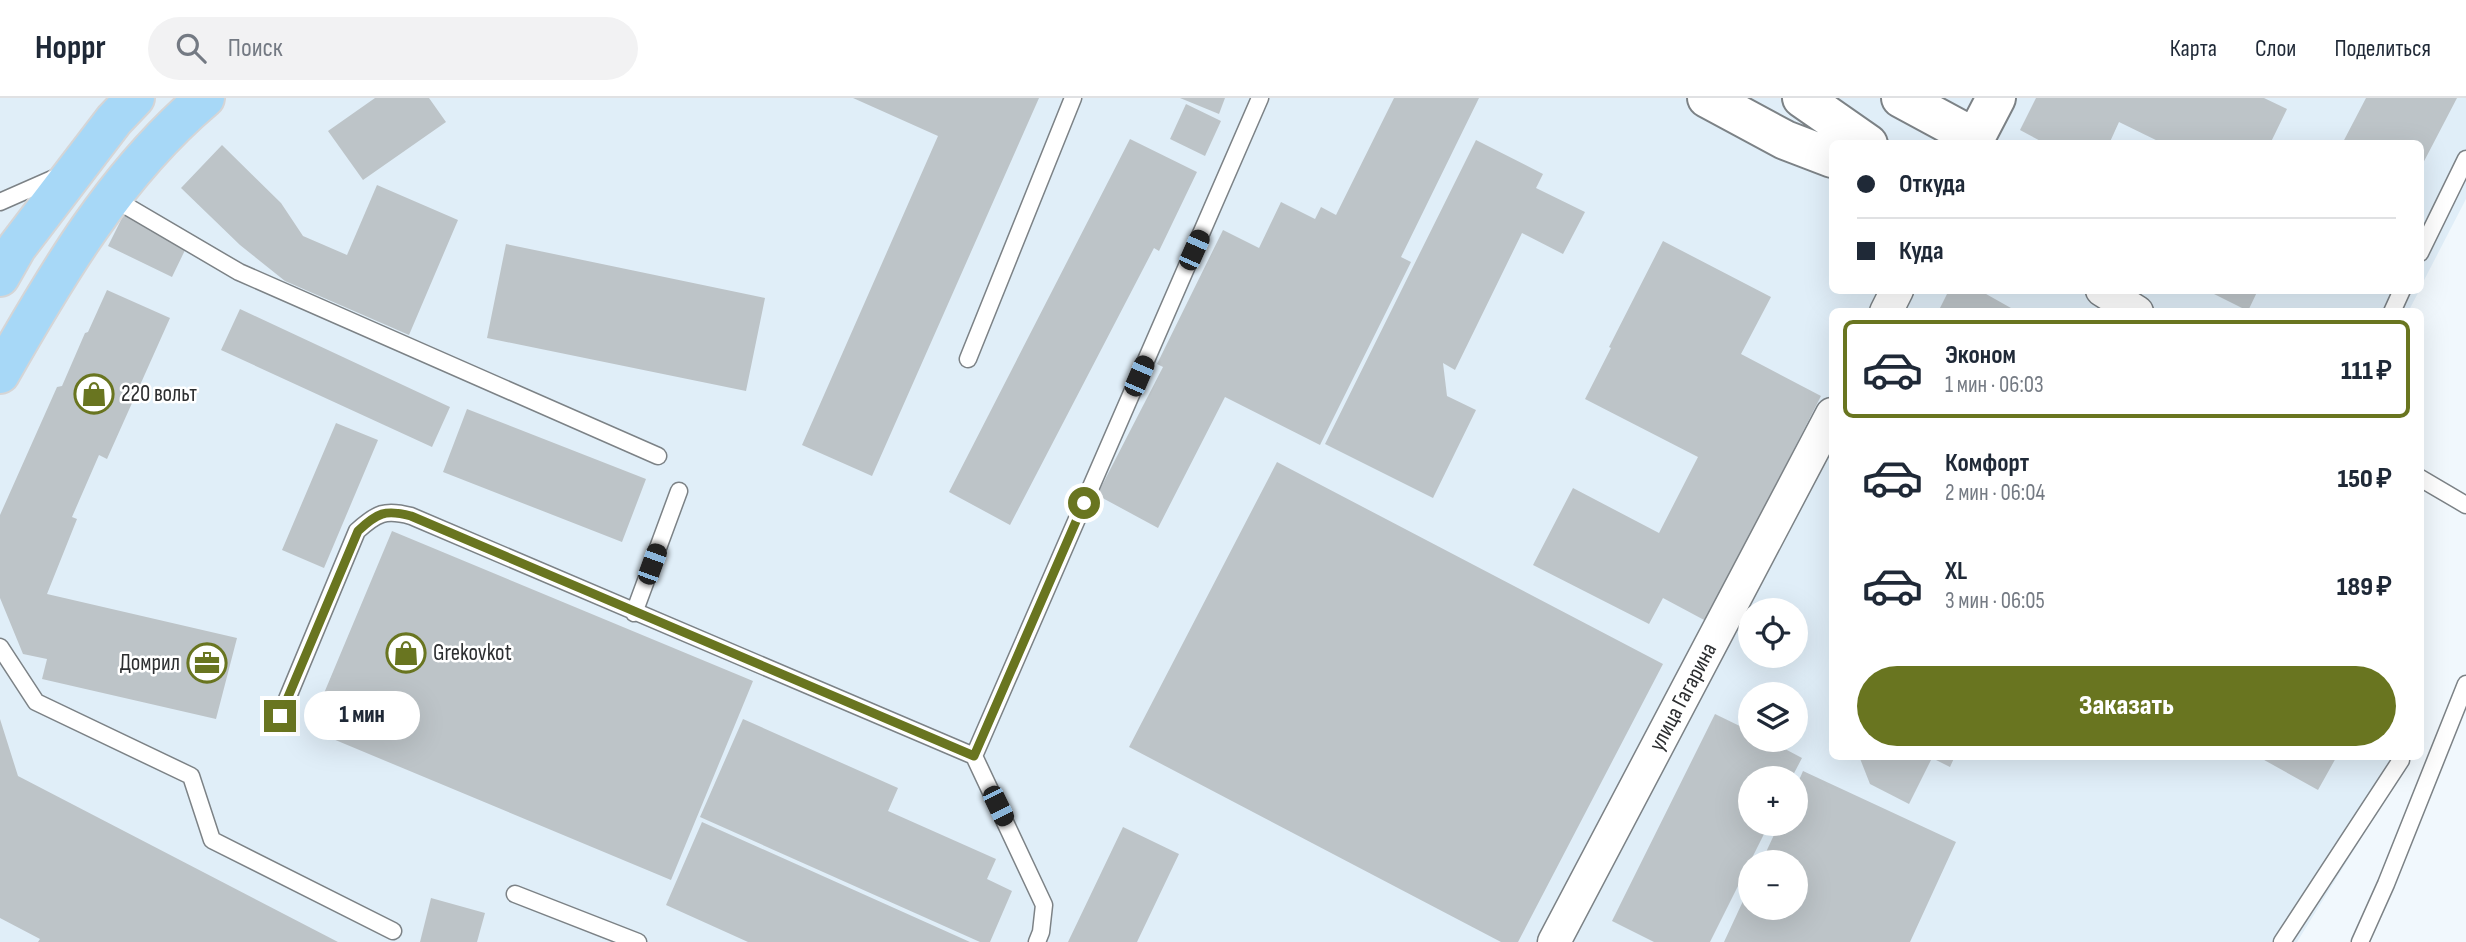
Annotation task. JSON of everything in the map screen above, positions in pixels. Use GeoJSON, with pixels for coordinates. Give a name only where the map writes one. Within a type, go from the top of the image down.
{"type":"FeatureCollection","features":[{"type":"Feature","properties":{"kind":"main road"},"geometry":{"type":"LineString","coordinates":[[0,277],[17,247],[114,120],[135,98]]}},
{"type":"Feature","properties":{"kind":"main road"},"geometry":{"type":"LineString","coordinates":[[0,374],[49,289],[111,197],[140,161],[205,98]]}},
{"type":"Feature","properties":{"kind":"street"},"geometry":{"type":"LineString","coordinates":[[1707,98],[1785,140],[1829,157]]}},
{"type":"Feature","properties":{"kind":"street"},"geometry":{"type":"LineString","coordinates":[[1901,98],[1971,140]]}},
{"type":"Feature","properties":{"kind":"street"},"geometry":{"type":"LineString","coordinates":[[1974,140],[1996,98]]}},
{"type":"Feature","properties":{"kind":"street"},"geometry":{"type":"LineString","coordinates":[[1807,100],[1862,140]]}},
{"type":"Feature","properties":{"kind":"street"},"geometry":{"type":"LineString","coordinates":[[2108,294],[2131,308]]}},
{"type":"Feature","properties":{"kind":"street","name":"улица Гагарина"},"geometry":{"type":"LineString","coordinates":[[1554,942],[1829,420]]}},
{"type":"Feature","properties":{"kind":"lane"},"geometry":{"type":"LineString","coordinates":[[968,359],[1073,98]]}},
{"type":"Feature","properties":{"kind":"lane"},"geometry":{"type":"LineString","coordinates":[[974,756],[1260,98]]}},
{"type":"Feature","properties":{"kind":"lane"},"geometry":{"type":"LineString","coordinates":[[2424,245],[2466,159]]}},
{"type":"Feature","properties":{"kind":"lane"},"geometry":{"type":"LineString","coordinates":[[0,202],[80,164]]}},
{"type":"Feature","properties":{"kind":"lane"},"geometry":{"type":"LineString","coordinates":[[111,197],[239,272],[658,456]]}},
{"type":"Feature","properties":{"kind":"lane"},"geometry":{"type":"LineString","coordinates":[[2424,480],[2466,505]]}},
{"type":"Feature","properties":{"kind":"lane"},"geometry":{"type":"LineString","coordinates":[[634,613],[678,491]]}},
{"type":"Feature","properties":{"kind":"lane"},"geometry":{"type":"LineString","coordinates":[[280,716],[358,531],[373,516],[393,511],[411,516],[974,756],[1044,905],[1037,942]]}},
{"type":"Feature","properties":{"kind":"lane"},"geometry":{"type":"LineString","coordinates":[[0,647],[36,702],[191,776],[212,840],[393,931]]}},
{"type":"Feature","properties":{"kind":"lane"},"geometry":{"type":"LineString","coordinates":[[2360,942],[2466,684]]}},
{"type":"Feature","properties":{"kind":"lane"},"geometry":{"type":"LineString","coordinates":[[2282,942],[2401,760]]}},
{"type":"Feature","properties":{"kind":"lane"},"geometry":{"type":"LineString","coordinates":[[515,894],[638,942]]}},
{"type":"Feature","properties":{"kind":"shaded area"},"geometry":{"type":"Polygon","coordinates":[[[0,98],[2466,98],[2466,199],[2424,280],[2424,140],[1829,140],[1829,294],[2417,294],[2410,308],[1829,308],[1829,760],[2410,760],[2297,942],[0,942],[0,347],[5,335],[0,332],[0,98]]]}},
{"type":"Feature","properties":{"kind":"building"},"geometry":{"type":"Polygon","coordinates":[[[375,98],[429,98],[446,122],[363,180],[328,131],[375,98]]]}},
{"type":"Feature","properties":{"kind":"building"},"geometry":{"type":"Polygon","coordinates":[[[853,98],[1039,98],[872,476],[802,445],[938,136],[853,98]]]}},
{"type":"Feature","properties":{"kind":"building"},"geometry":{"type":"Polygon","coordinates":[[[1180,98],[1225,98],[1219,114],[1180,98]]]}},
{"type":"Feature","properties":{"kind":"building"},"geometry":{"type":"Polygon","coordinates":[[[1394,98],[1479,98],[1401,257],[1411,262],[1320,445],[1225,397],[1158,528],[1097,495],[1163,367],[1157,364],[1223,230],[1259,248],[1281,202],[1315,219],[1321,207],[1336,215],[1394,98]]]}},
{"type":"Feature","properties":{"kind":"building"},"geometry":{"type":"Polygon","coordinates":[[[2036,98],[2264,98],[2287,109],[2272,140],[2156,140],[2119,122],[2111,140],[2039,140],[2020,130],[2036,98]]]}},
{"type":"Feature","properties":{"kind":"building"},"geometry":{"type":"Polygon","coordinates":[[[2366,98],[2457,98],[2424,161],[2424,140],[2344,140],[2366,98]]]}},
{"type":"Feature","properties":{"kind":"building"},"geometry":{"type":"Polygon","coordinates":[[[1186,104],[1221,121],[1205,156],[1170,139],[1186,104]]]}},
{"type":"Feature","properties":{"kind":"building"},"geometry":{"type":"Polygon","coordinates":[[[1130,139],[1197,172],[1159,251],[1154,248],[1010,525],[949,492],[1130,139]]]}},
{"type":"Feature","properties":{"kind":"building"},"geometry":{"type":"Polygon","coordinates":[[[1476,140],[1543,174],[1536,188],[1585,212],[1563,254],[1522,233],[1455,370],[1443,363],[1447,396],[1476,410],[1433,498],[1325,444],[1476,140]]]}},
{"type":"Feature","properties":{"kind":"building"},"geometry":{"type":"Polygon","coordinates":[[[222,145],[281,203],[303,236],[347,255],[377,185],[458,220],[409,335],[285,281],[240,245],[181,188],[222,145]]]}},
{"type":"Feature","properties":{"kind":"building"},"geometry":{"type":"Polygon","coordinates":[[[124,214],[187,246],[172,277],[108,246],[124,214]]]}},
{"type":"Feature","properties":{"kind":"building"},"geometry":{"type":"Polygon","coordinates":[[[1663,241],[1771,297],[1741,354],[1821,396],[1706,621],[1663,598],[1649,624],[1533,565],[1573,488],[1659,533],[1698,457],[1585,399],[1663,241]]]}},
{"type":"Feature","properties":{"kind":"building"},"geometry":{"type":"Polygon","coordinates":[[[506,244],[765,298],[746,391],[487,338],[506,244]]]}},
{"type":"Feature","properties":{"kind":"building"},"geometry":{"type":"Polygon","coordinates":[[[107,290],[170,318],[107,459],[99,455],[72,517],[77,519],[47,594],[237,638],[216,719],[42,679],[47,659],[23,654],[0,598],[0,515],[57,387],[62,386],[107,290]]]}},
{"type":"Feature","properties":{"kind":"building"},"geometry":{"type":"Polygon","coordinates":[[[1947,294],[1986,294],[2011,308],[1940,308],[1947,294]]]}},
{"type":"Feature","properties":{"kind":"building"},"geometry":{"type":"Polygon","coordinates":[[[2214,294],[2256,294],[2249,308],[2242,308],[2214,294]]]}},
{"type":"Feature","properties":{"kind":"building"},"geometry":{"type":"Polygon","coordinates":[[[240,309],[450,407],[432,447],[221,350],[240,309]]]}},
{"type":"Feature","properties":{"kind":"building"},"geometry":{"type":"Polygon","coordinates":[[[467,409],[646,479],[622,542],[443,472],[467,409]]]}},
{"type":"Feature","properties":{"kind":"building"},"geometry":{"type":"Polygon","coordinates":[[[336,423],[378,440],[324,568],[282,550],[336,423]]]}},
{"type":"Feature","properties":{"kind":"building"},"geometry":{"type":"Polygon","coordinates":[[[1277,462],[1663,664],[1518,942],[1501,942],[1129,747],[1277,462]]]}},
{"type":"Feature","properties":{"kind":"building"},"geometry":{"type":"Polygon","coordinates":[[[392,531],[753,681],[671,880],[309,729],[392,531]]]}},
{"type":"Feature","properties":{"kind":"building"},"geometry":{"type":"Polygon","coordinates":[[[1715,714],[1738,725],[1738,752],[1791,752],[1802,758],[1798,766],[1738,766],[1738,836],[1763,836],[1756,850],[1738,850],[1738,886],[1710,942],[1654,942],[1612,921],[1715,714]]]}},
{"type":"Feature","properties":{"kind":"building"},"geometry":{"type":"Polygon","coordinates":[[[0,719],[18,776],[338,942],[38,942],[40,939],[0,918],[0,719]]]}},
{"type":"Feature","properties":{"kind":"building"},"geometry":{"type":"Polygon","coordinates":[[[743,719],[898,788],[888,811],[996,859],[987,879],[1012,891],[990,942],[980,942],[700,817],[743,719]]]}},
{"type":"Feature","properties":{"kind":"building"},"geometry":{"type":"Polygon","coordinates":[[[1861,760],[1931,760],[1909,804],[1870,784],[1861,760]]]}},
{"type":"Feature","properties":{"kind":"building"},"geometry":{"type":"Polygon","coordinates":[[[1936,760],[1953,760],[1950,767],[1936,760]]]}},
{"type":"Feature","properties":{"kind":"building"},"geometry":{"type":"Polygon","coordinates":[[[2264,760],[2335,760],[2318,790],[2264,760]]]}},
{"type":"Feature","properties":{"kind":"building"},"geometry":{"type":"Polygon","coordinates":[[[1808,773],[1956,842],[1910,942],[1724,942],[1738,912],[1738,920],[1808,920],[1808,850],[1767,850],[1773,836],[1808,836],[1808,773]]]}},
{"type":"Feature","properties":{"kind":"building"},"geometry":{"type":"Polygon","coordinates":[[[702,822],[970,942],[748,942],[666,905],[702,822]]]}},
{"type":"Feature","properties":{"kind":"building"},"geometry":{"type":"Polygon","coordinates":[[[1123,827],[1179,854],[1137,942],[1068,942],[1123,827]]]}},
{"type":"Feature","properties":{"kind":"building"},"geometry":{"type":"Polygon","coordinates":[[[431,898],[485,913],[477,942],[420,942],[431,898]]]}},
{"type":"Feature","properties":{"kind":"place","name":"220 вольт"},"geometry":{"type":"Point","coordinates":[94,394]}},
{"type":"Feature","properties":{"kind":"place","name":"Grekovkot"},"geometry":{"type":"Point","coordinates":[406,653]}},
{"type":"Feature","properties":{"kind":"place","name":"Домрил"},"geometry":{"type":"Point","coordinates":[207,663]}},
{"type":"Feature","properties":{"kind":"route"},"geometry":{"type":"LineString","coordinates":[[280,716],[358,531],[373,516],[393,511],[411,516],[974,756],[1084,503]]}}]}
